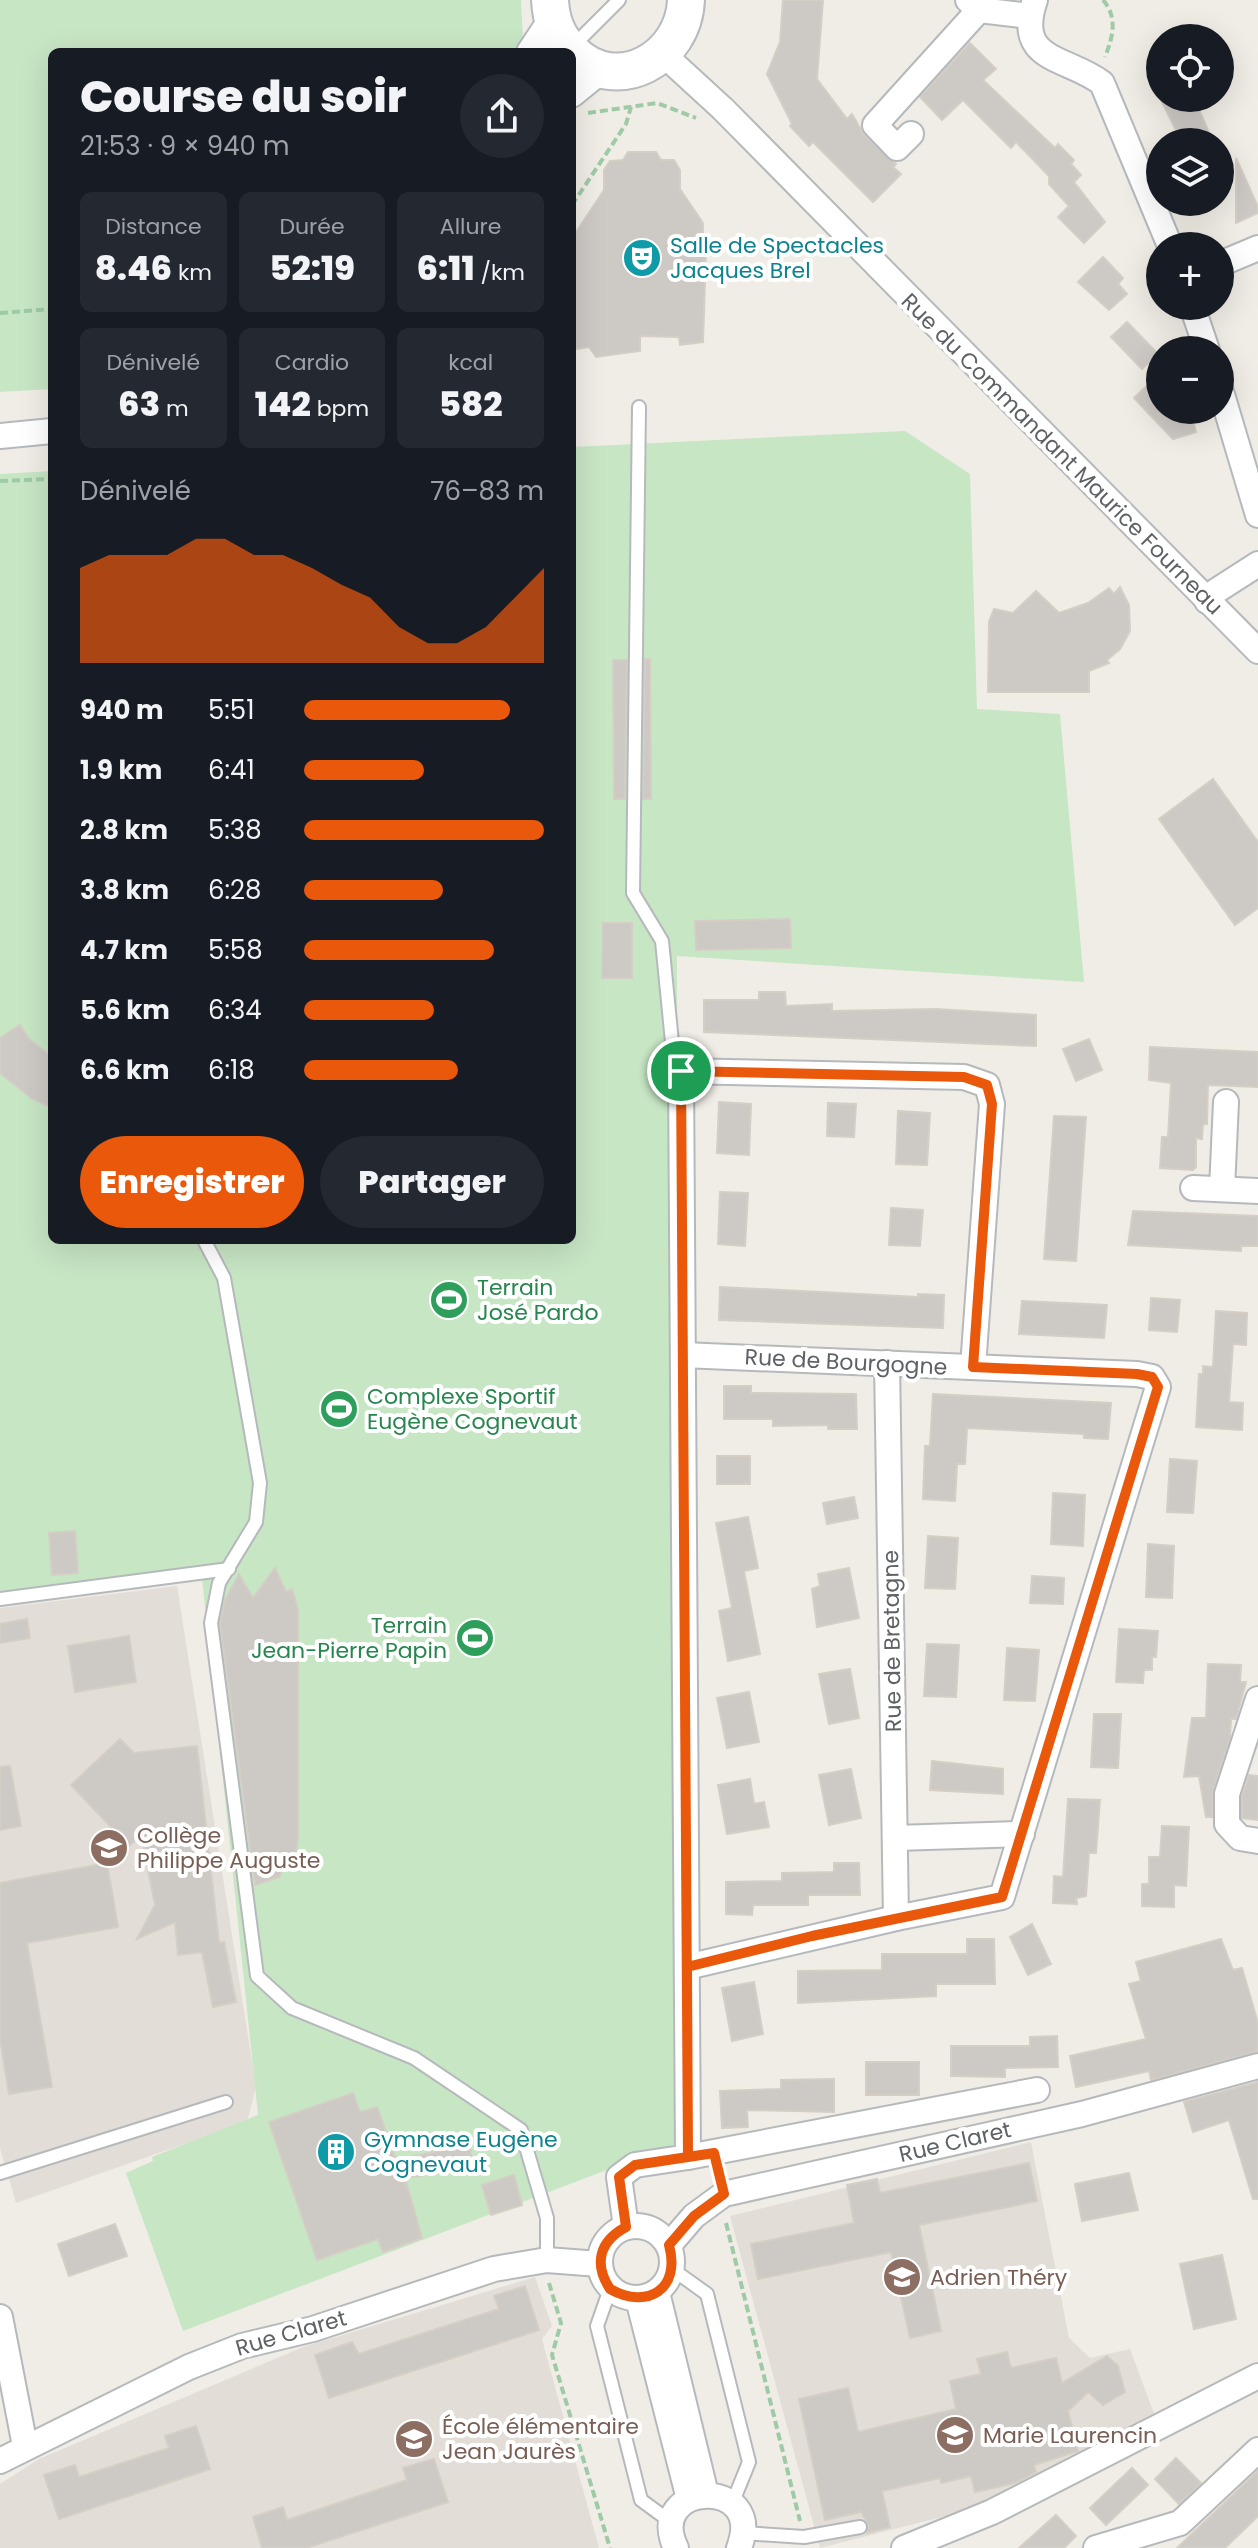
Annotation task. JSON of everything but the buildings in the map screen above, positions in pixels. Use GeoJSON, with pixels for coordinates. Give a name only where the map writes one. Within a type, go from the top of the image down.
{"type":"FeatureCollection","features":[{"type":"Feature","properties":{"kind":"main road"},"geometry":{"type":"LineString","coordinates":[[576,57],[604,69],[620,71],[643,66],[663,54],[677,37],[685,16],[686,0]]}},
{"type":"Feature","properties":{"kind":"main road"},"geometry":{"type":"LineString","coordinates":[[551,9],[561,40],[567,48]]}},
{"type":"Feature","properties":{"kind":"street"},"geometry":{"type":"LineString","coordinates":[[911,134],[897,148],[875,125],[973,5],[1032,8],[1030,34],[1048,58],[1084,69],[1102,83],[1164,232]]}},
{"type":"Feature","properties":{"kind":"street"},"geometry":{"type":"LineString","coordinates":[[531,48],[551,9]]}},
{"type":"Feature","properties":{"kind":"street","name":"Rue du Commandant Maurice Fourneau"},"geometry":{"type":"LineString","coordinates":[[663,54],[723,109],[1257,649]]}},
{"type":"Feature","properties":{"kind":"street"},"geometry":{"type":"LineString","coordinates":[[576,103],[604,69]]}},
{"type":"Feature","properties":{"kind":"street"},"geometry":{"type":"LineString","coordinates":[[1234,258],[1258,248]]}},
{"type":"Feature","properties":{"kind":"street"},"geometry":{"type":"LineString","coordinates":[[1231,424],[1258,515]]}},
{"type":"Feature","properties":{"kind":"street"},"geometry":{"type":"LineString","coordinates":[[0,436],[48,431]]}},
{"type":"Feature","properties":{"kind":"street"},"geometry":{"type":"LineString","coordinates":[[1207,601],[1216,591],[1258,564]]}},
{"type":"Feature","properties":{"kind":"street"},"geometry":{"type":"LineString","coordinates":[[688,2157],[681,1071],[964,1077],[987,1085],[992,1104],[973,1367]]}},
{"type":"Feature","properties":{"kind":"street"},"geometry":{"type":"LineString","coordinates":[[1222,1189],[1226,1102]]}},
{"type":"Feature","properties":{"kind":"street"},"geometry":{"type":"LineString","coordinates":[[1193,1188],[1258,1191]]}},
{"type":"Feature","properties":{"kind":"street","name":"Rue de Bourgogne"},"geometry":{"type":"LineString","coordinates":[[683,1355],[1152,1377],[1158,1387],[1150,1423],[1022,1834]]}},
{"type":"Feature","properties":{"kind":"street","name":"Rue de Bretagne"},"geometry":{"type":"LineString","coordinates":[[887,1363],[896,1918]]}},
{"type":"Feature","properties":{"kind":"street"},"geometry":{"type":"LineString","coordinates":[[1258,1699],[1227,1794],[1227,1824],[1240,1838],[1258,1841]]}},
{"type":"Feature","properties":{"kind":"street"},"geometry":{"type":"LineString","coordinates":[[687,1967],[896,1918],[1002,1897],[1022,1834],[895,1838]]}},
{"type":"Feature","properties":{"kind":"street","name":"Rue Claret"},"geometry":{"type":"LineString","coordinates":[[670,2257],[694,2216],[724,2194],[1082,2114],[1258,2066]]}},
{"type":"Feature","properties":{"kind":"street"},"geometry":{"type":"LineString","coordinates":[[626,2227],[619,2177],[635,2165],[1037,2090]]}},
{"type":"Feature","properties":{"kind":"street"},"geometry":{"type":"LineString","coordinates":[[647,2296],[610,2289],[599,2264],[602,2248],[612,2235],[626,2227],[643,2226],[658,2232],[670,2257],[647,2296],[698,2496]]}},
{"type":"Feature","properties":{"kind":"street","name":"Rue Claret"},"geometry":{"type":"LineString","coordinates":[[0,2461],[25,2446],[213,2356],[282,2334],[313,2329],[494,2269],[537,2262],[599,2264]]}},
{"type":"Feature","properties":{"kind":"street"},"geometry":{"type":"LineString","coordinates":[[0,2317],[25,2446]]}},
{"type":"Feature","properties":{"kind":"street"},"geometry":{"type":"LineString","coordinates":[[904,2548],[992,2512],[1258,2376]]}},
{"type":"Feature","properties":{"kind":"street"},"geometry":{"type":"LineString","coordinates":[[1096,2548],[1180,2523],[1258,2450]]}},
{"type":"Feature","properties":{"kind":"street"},"geometry":{"type":"LineString","coordinates":[[698,2496],[732,2504],[738,2512],[740,2543]]}},
{"type":"Feature","properties":{"kind":"street"},"geometry":{"type":"LineString","coordinates":[[676,2548],[671,2522],[698,2496]]}},
{"type":"Feature","properties":{"kind":"lane"},"geometry":{"type":"LineString","coordinates":[[574,48],[619,0]]}},
{"type":"Feature","properties":{"kind":"lane"},"geometry":{"type":"LineString","coordinates":[[639,407],[633,893],[662,941],[672,1042],[681,1071]]}},
{"type":"Feature","properties":{"kind":"lane"},"geometry":{"type":"LineString","coordinates":[[206,1244],[224,1278],[260,1483],[256,1522],[219,1583],[211,1623],[257,1976],[292,2008],[414,2058],[521,2130],[545,2206],[537,2262]]}},
{"type":"Feature","properties":{"kind":"lane"},"geometry":{"type":"LineString","coordinates":[[0,1599],[229,1569]]}},
{"type":"Feature","properties":{"kind":"lane"},"geometry":{"type":"LineString","coordinates":[[0,2173],[226,2102]]}},
{"type":"Feature","properties":{"kind":"lane"},"geometry":{"type":"LineString","coordinates":[[670,2257],[707,2294],[749,2462],[732,2504]]}},
{"type":"Feature","properties":{"kind":"lane"},"geometry":{"type":"LineString","coordinates":[[610,2289],[597,2326],[641,2500],[671,2522]]}},
{"type":"Feature","properties":{"kind":"lane"},"geometry":{"type":"LineString","coordinates":[[740,2543],[804,2537],[860,2527]]}},
{"type":"Feature","properties":{"kind":"path"},"geometry":{"type":"LineString","coordinates":[[1102,83],[1113,22],[1109,7],[1103,0]]}},
{"type":"Feature","properties":{"kind":"path"},"geometry":{"type":"LineString","coordinates":[[576,104],[631,107],[657,103],[708,122],[723,109]]}},
{"type":"Feature","properties":{"kind":"path"},"geometry":{"type":"LineString","coordinates":[[576,199],[626,124],[631,107]]}},
{"type":"Feature","properties":{"kind":"path"},"geometry":{"type":"LineString","coordinates":[[0,313],[48,309]]}},
{"type":"Feature","properties":{"kind":"path"},"geometry":{"type":"LineString","coordinates":[[0,481],[48,479]]}},
{"type":"Feature","properties":{"kind":"path"},"geometry":{"type":"LineString","coordinates":[[724,2194],[723,2211],[804,2537]]}},
{"type":"Feature","properties":{"kind":"path"},"geometry":{"type":"LineString","coordinates":[[537,2262],[549,2280],[561,2323],[552,2355],[610,2548]]}},
{"type":"Feature","properties":{"kind":"shaded area","name":"Collège Philippe Auguste"},"geometry":{"type":"Polygon","coordinates":[[[177,1586],[256,2087],[247,2122],[16,2203],[0,2148],[0,1608],[177,1586]]]}},
{"type":"Feature","properties":{"kind":"shaded area"},"geometry":{"type":"Polygon","coordinates":[[[1031,2142],[1069,2338],[1090,2358],[1130,2349],[1155,2416],[969,2510],[820,2548],[730,2216],[1031,2142]]]}},
{"type":"Feature","properties":{"kind":"shaded area"},"geometry":{"type":"Polygon","coordinates":[[[535,2277],[552,2326],[542,2339],[599,2548],[0,2548],[0,2484],[39,2459],[303,2347],[535,2277]]]}},
{"type":"Feature","properties":{"kind":"green space"},"geometry":{"type":"Polygon","coordinates":[[[0,0],[521,0],[523,40],[515,48],[48,48],[48,389],[0,392],[0,0]]]}},
{"type":"Feature","properties":{"kind":"green space","name":"Complexe Sportif Eugène Cognevaut"},"geometry":{"type":"Polygon","coordinates":[[[905,431],[970,474],[977,709],[1060,714],[1084,982],[677,956],[678,2143],[183,2331],[126,2173],[153,2161],[152,2157],[258,2115],[202,1578],[0,1594],[0,474],[48,471],[48,1244],[576,1244],[576,447],[905,431]]]}},
{"type":"Feature","properties":{"kind":"place","name":"Salle de Spectacles Jacques Brel"},"geometry":{"type":"Point","coordinates":[642,258]}},
{"type":"Feature","properties":{"kind":"place","name":"Terrain José Pardo"},"geometry":{"type":"Point","coordinates":[449,1300]}},
{"type":"Feature","properties":{"kind":"place","name":"Complexe Sportif Eugène Cognevaut"},"geometry":{"type":"Point","coordinates":[339,1409]}},
{"type":"Feature","properties":{"kind":"place","name":"Terrain Jean-Pierre Papin"},"geometry":{"type":"Point","coordinates":[475,1638]}},
{"type":"Feature","properties":{"kind":"place","name":"Collège Philippe Auguste"},"geometry":{"type":"Point","coordinates":[109,1848]}},
{"type":"Feature","properties":{"kind":"place","name":"Gymnase Eugène Cognevaut"},"geometry":{"type":"Point","coordinates":[336,2152]}},
{"type":"Feature","properties":{"kind":"place","name":"Adrien Théry"},"geometry":{"type":"Point","coordinates":[902,2277]}},
{"type":"Feature","properties":{"kind":"place","name":"Marie Laurencin"},"geometry":{"type":"Point","coordinates":[955,2435]}},
{"type":"Feature","properties":{"kind":"place","name":"École élémentaire Jean Jaurès"},"geometry":{"type":"Point","coordinates":[414,2439]}},
{"type":"Feature","properties":{"kind":"route"},"geometry":{"type":"LineString","coordinates":[[681,1071],[688,2157],[635,2165],[619,2177],[626,2227],[612,2235],[602,2248],[599,2264],[610,2289],[638,2299],[657,2292],[667,2282],[673,2260],[669,2245],[694,2216],[724,2194],[714,2153],[688,2157],[687,1967],[812,1936],[1002,1897],[1150,1423],[1158,1387],[1152,1377],[1137,1374],[973,1367],[992,1104],[987,1085],[964,1077],[681,1071]]}}]}
